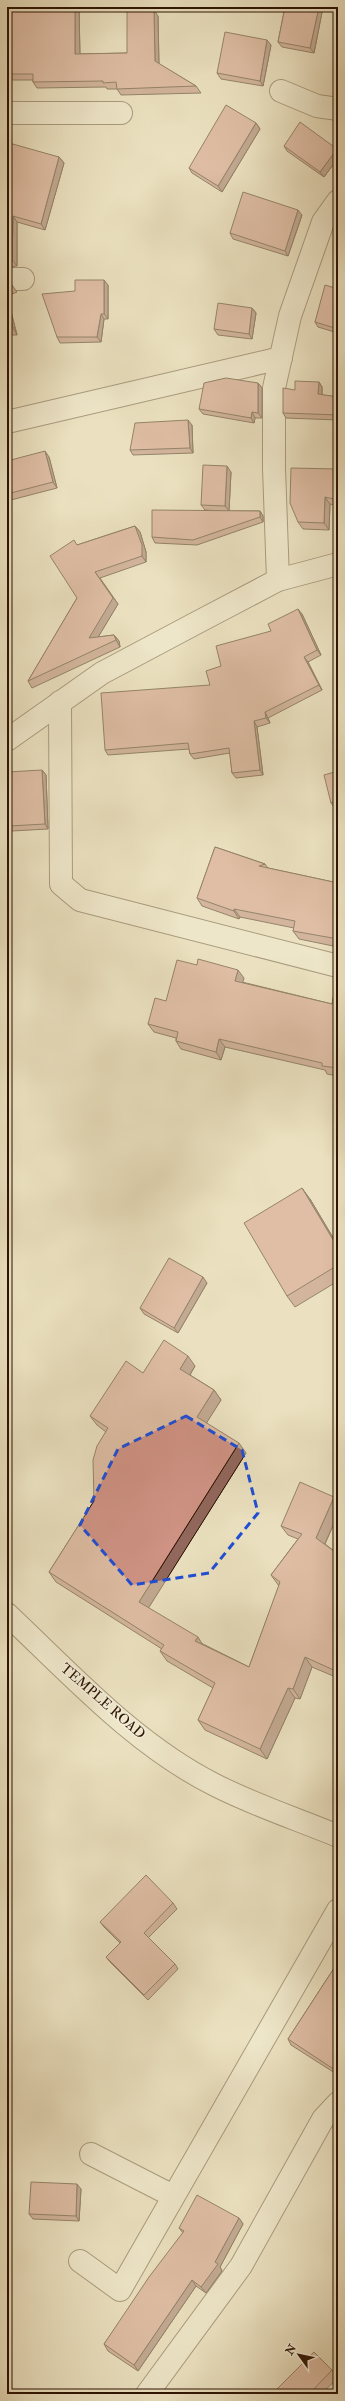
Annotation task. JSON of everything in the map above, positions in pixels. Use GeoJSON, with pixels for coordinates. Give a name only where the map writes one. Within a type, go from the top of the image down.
{"type":"FeatureCollection","features":[{"type":"Feature","properties":{"kind":"street"},"geometry":{"type":"LineString","coordinates":[[280,91],[317,106],[338,109]]}},
{"type":"Feature","properties":{"kind":"street"},"geometry":{"type":"LineString","coordinates":[[7,113],[122,113]]}},
{"type":"Feature","properties":{"kind":"street"},"geometry":{"type":"LineString","coordinates":[[278,580],[274,468],[274,388],[290,316],[323,222],[338,201]]}},
{"type":"Feature","properties":{"kind":"street"},"geometry":{"type":"LineString","coordinates":[[7,422],[281,358]]}},
{"type":"Feature","properties":{"kind":"street"},"geometry":{"type":"LineString","coordinates":[[7,740],[102,673],[278,580],[338,564]]}},
{"type":"Feature","properties":{"kind":"street"},"geometry":{"type":"LineString","coordinates":[[60,702],[61,884],[80,900],[338,966]]}},
{"type":"Feature","properties":{"kind":"street","name":"TEMPLE ROAD"},"geometry":{"type":"LineString","coordinates":[[7,1614],[125,1724],[172,1759],[215,1785],[338,1836]]}},
{"type":"Feature","properties":{"kind":"street"},"geometry":{"type":"LineString","coordinates":[[80,2261],[120,2290],[338,1910]]}},
{"type":"Feature","properties":{"kind":"street"},"geometry":{"type":"LineString","coordinates":[[147,2394],[241,2266],[323,2120],[338,2103]]}},
{"type":"Feature","properties":{"kind":"street"},"geometry":{"type":"LineString","coordinates":[[91,2154],[173,2196]]}},
{"type":"Feature","properties":{"kind":"highlighted area"},"geometry":{"type":"Polygon","coordinates":[[[186,1416],[242,1450],[258,1513],[209,1573],[132,1585],[80,1525],[118,1449],[186,1416]]]}},
{"type":"Feature","properties":{"kind":"building"},"geometry":{"type":"Polygon","coordinates":[[[32,7],[75,7],[75,54],[127,53],[127,11],[154,10],[155,61],[196,86],[117,89],[116,82],[33,82],[33,74],[7,74],[7,10],[32,10],[32,7]]]}},
{"type":"Feature","properties":{"kind":"building"},"geometry":{"type":"Polygon","coordinates":[[[285,7],[319,7],[310,48],[278,42],[285,7]]]}},
{"type":"Feature","properties":{"kind":"building"},"geometry":{"type":"Polygon","coordinates":[[[225,32],[267,40],[260,81],[217,73],[225,32]]]}},
{"type":"Feature","properties":{"kind":"building"},"geometry":{"type":"Polygon","coordinates":[[[226,105],[256,123],[218,186],[189,168],[226,105]]]}},
{"type":"Feature","properties":{"kind":"building"},"geometry":{"type":"Polygon","coordinates":[[[300,122],[337,149],[320,172],[284,146],[300,122]]]}},
{"type":"Feature","properties":{"kind":"building"},"geometry":{"type":"Polygon","coordinates":[[[9,143],[59,157],[41,224],[13,216],[12,260],[7,261],[7,149],[9,143]]]}},
{"type":"Feature","properties":{"kind":"building"},"geometry":{"type":"Polygon","coordinates":[[[243,192],[298,210],[285,251],[230,233],[243,192]]]}},
{"type":"Feature","properties":{"kind":"building"},"geometry":{"type":"Polygon","coordinates":[[[75,280],[104,280],[104,314],[101,314],[97,337],[57,337],[42,294],[75,291],[75,280]]]}},
{"type":"Feature","properties":{"kind":"building"},"geometry":{"type":"Polygon","coordinates":[[[338,282],[338,329],[315,322],[325,285],[335,288],[338,282]]]}},
{"type":"Feature","properties":{"kind":"building"},"geometry":{"type":"Polygon","coordinates":[[[218,303],[252,308],[249,334],[214,329],[218,303]]]}},
{"type":"Feature","properties":{"kind":"building"},"geometry":{"type":"Polygon","coordinates":[[[7,306],[13,328],[7,328],[7,306]]]}},
{"type":"Feature","properties":{"kind":"building"},"geometry":{"type":"Polygon","coordinates":[[[226,378],[258,383],[258,413],[252,412],[251,418],[199,409],[204,383],[226,378]]]}},
{"type":"Feature","properties":{"kind":"building"},"geometry":{"type":"Polygon","coordinates":[[[295,381],[319,382],[318,394],[338,397],[338,415],[283,413],[283,388],[295,390],[295,381]]]}},
{"type":"Feature","properties":{"kind":"building"},"geometry":{"type":"Polygon","coordinates":[[[188,420],[190,448],[130,450],[135,423],[188,420]]]}},
{"type":"Feature","properties":{"kind":"building"},"geometry":{"type":"Polygon","coordinates":[[[45,451],[53,482],[7,494],[7,461],[45,451]]]}},
{"type":"Feature","properties":{"kind":"building"},"geometry":{"type":"Polygon","coordinates":[[[203,465],[227,466],[225,506],[201,505],[203,465]]]}},
{"type":"Feature","properties":{"kind":"building"},"geometry":{"type":"Polygon","coordinates":[[[291,468],[338,469],[338,500],[325,497],[324,523],[298,522],[290,503],[291,468]]]}},
{"type":"Feature","properties":{"kind":"building"},"geometry":{"type":"Polygon","coordinates":[[[152,510],[260,511],[260,517],[193,540],[152,537],[152,510]]]}},
{"type":"Feature","properties":{"kind":"building"},"geometry":{"type":"Polygon","coordinates":[[[135,526],[142,545],[142,556],[95,572],[113,598],[89,638],[114,635],[116,640],[28,681],[77,598],[50,556],[74,540],[77,545],[135,526]]]}},
{"type":"Feature","properties":{"kind":"building"},"geometry":{"type":"Polygon","coordinates":[[[298,609],[317,650],[304,657],[319,685],[265,712],[266,718],[254,721],[260,770],[232,773],[229,748],[190,754],[188,743],[105,750],[101,693],[210,685],[206,671],[221,666],[216,646],[271,631],[268,624],[298,609]]]}},
{"type":"Feature","properties":{"kind":"building"},"geometry":{"type":"Polygon","coordinates":[[[42,770],[45,824],[9,826],[7,772],[42,770]]]}},
{"type":"Feature","properties":{"kind":"building"},"geometry":{"type":"Polygon","coordinates":[[[338,771],[338,801],[331,803],[324,775],[338,771]]]}},
{"type":"Feature","properties":{"kind":"building"},"geometry":{"type":"Polygon","coordinates":[[[215,847],[265,864],[259,866],[338,883],[338,939],[293,931],[295,921],[234,909],[234,911],[197,898],[215,847]]]}},
{"type":"Feature","properties":{"kind":"building"},"geometry":{"type":"Polygon","coordinates":[[[198,959],[238,970],[235,981],[332,1004],[338,973],[338,1068],[322,1066],[322,1063],[219,1039],[216,1052],[176,1041],[178,1032],[148,1024],[155,998],[166,1001],[177,960],[197,965],[198,959]]]}},
{"type":"Feature","properties":{"kind":"building"},"geometry":{"type":"Polygon","coordinates":[[[302,1188],[338,1248],[338,1265],[287,1296],[244,1223],[302,1188]]]}},
{"type":"Feature","properties":{"kind":"building"},"geometry":{"type":"Polygon","coordinates":[[[169,1258],[203,1277],[174,1328],[140,1308],[169,1258]]]}},
{"type":"Feature","properties":{"kind":"building"},"geometry":{"type":"Polygon","coordinates":[[[164,1340],[188,1356],[180,1369],[214,1390],[197,1417],[239,1443],[139,1602],[198,1637],[195,1641],[249,1667],[280,1582],[271,1575],[302,1534],[281,1526],[300,1482],[334,1497],[316,1538],[338,1554],[338,1672],[305,1657],[293,1689],[288,1688],[260,1749],[198,1720],[215,1683],[160,1651],[164,1645],[49,1572],[94,1501],[93,1460],[97,1446],[108,1428],[90,1416],[126,1361],[143,1373],[164,1340]]]}},
{"type":"Feature","properties":{"kind":"building"},"geometry":{"type":"Polygon","coordinates":[[[146,1875],[173,1903],[144,1933],[175,1964],[144,1995],[106,1957],[121,1942],[100,1922],[146,1875]]]}},
{"type":"Feature","properties":{"kind":"building"},"geometry":{"type":"Polygon","coordinates":[[[338,1962],[338,2072],[288,2039],[338,1962]]]}},
{"type":"Feature","properties":{"kind":"building"},"geometry":{"type":"Polygon","coordinates":[[[338,2120],[338,2131],[333,2128],[338,2120]]]}},
{"type":"Feature","properties":{"kind":"building"},"geometry":{"type":"Polygon","coordinates":[[[31,2182],[77,2184],[76,2216],[29,2214],[31,2182]]]}},
{"type":"Feature","properties":{"kind":"building"},"geometry":{"type":"Polygon","coordinates":[[[197,2195],[239,2218],[215,2262],[218,2264],[201,2287],[192,2280],[134,2365],[104,2344],[149,2277],[184,2231],[179,2228],[197,2195]]]}},
{"type":"Feature","properties":{"kind":"building"},"geometry":{"type":"Polygon","coordinates":[[[314,2352],[332,2370],[309,2394],[272,2394],[314,2352]]]}}]}
